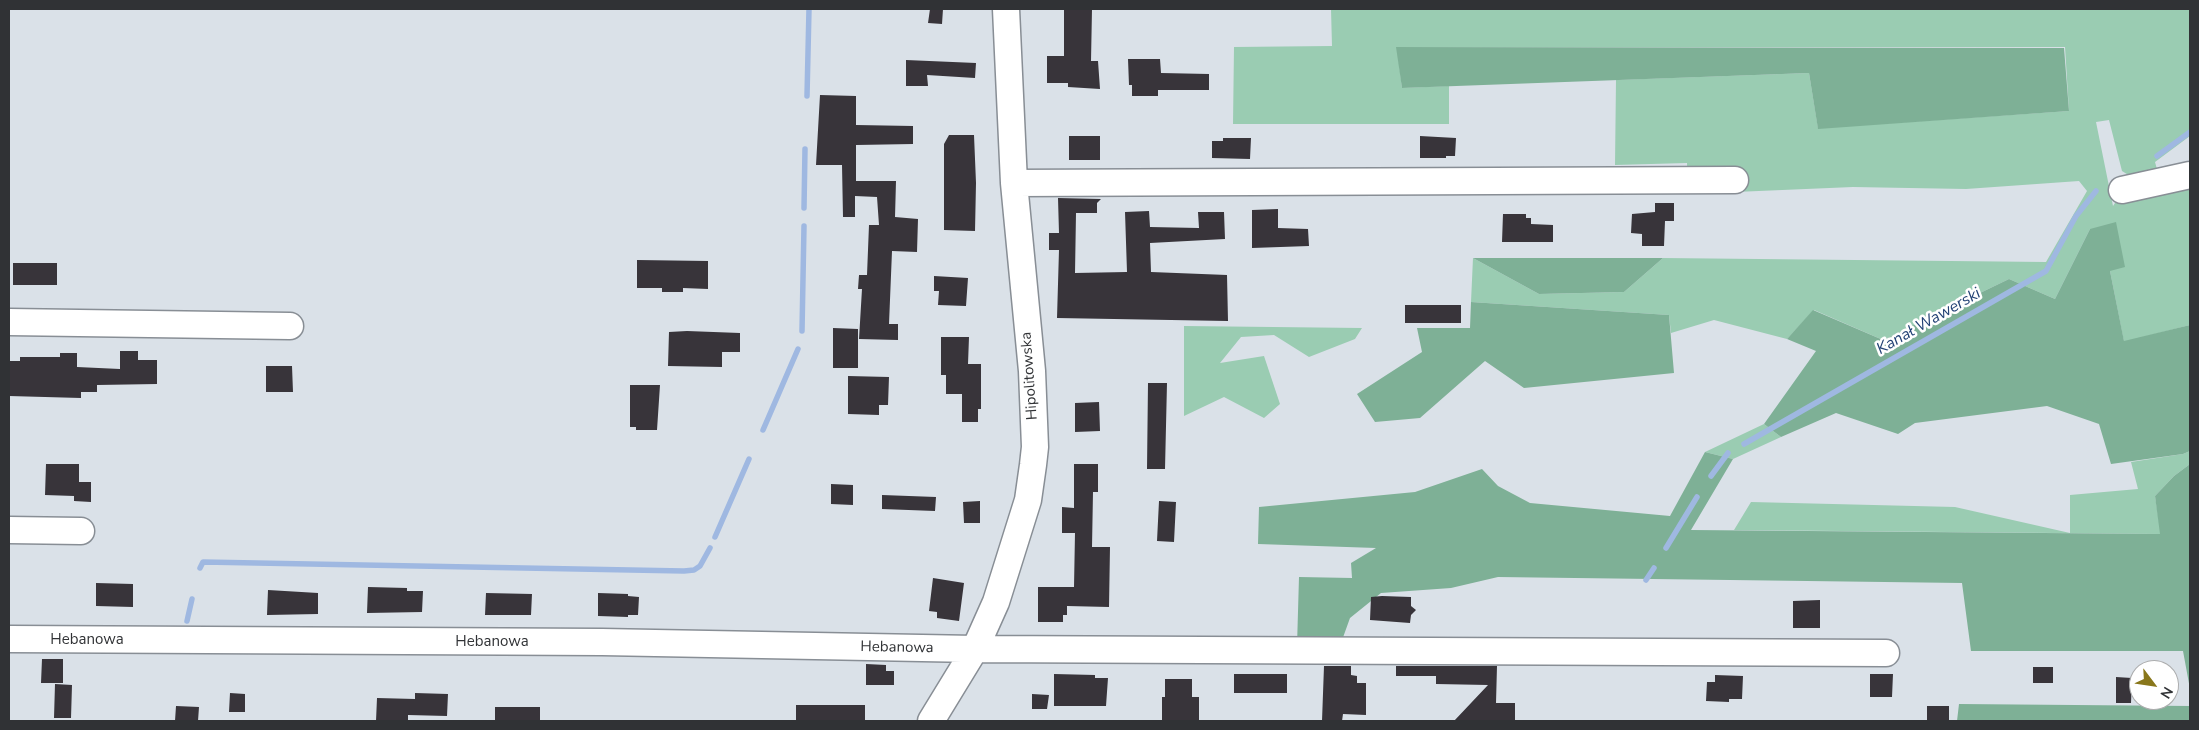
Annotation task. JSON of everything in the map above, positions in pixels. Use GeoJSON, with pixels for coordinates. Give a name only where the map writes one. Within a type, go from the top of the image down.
{"type":"FeatureCollection","features":[{"type":"Feature","properties":{"kind":"street","name":"Hipolitowska"},"geometry":{"type":"LineString","coordinates":[[931,721],[975,650],[996,602],[1028,500],[1035,447],[1032,371],[1014,184],[1006,9]]}},
{"type":"Feature","properties":{"kind":"street"},"geometry":{"type":"LineString","coordinates":[[2122,190],[2190,175]]}},
{"type":"Feature","properties":{"kind":"street"},"geometry":{"type":"LineString","coordinates":[[1014,184],[1735,180]]}},
{"type":"Feature","properties":{"kind":"street"},"geometry":{"type":"LineString","coordinates":[[9,322],[290,326]]}},
{"type":"Feature","properties":{"kind":"street"},"geometry":{"type":"LineString","coordinates":[[9,530],[80,531]]}},
{"type":"Feature","properties":{"kind":"street","name":"Hebanowa"},"geometry":{"type":"LineString","coordinates":[[9,640],[602,642],[975,650],[1886,653]]}},
{"type":"Feature","properties":{"kind":"green space"},"geometry":{"type":"Polygon","coordinates":[[[1331,9],[2190,9],[2190,136],[2155,162],[2158,173],[2130,176],[2122,171],[2109,120],[2096,122],[2113,206],[2119,197],[2190,181],[2190,325],[2124,342],[2110,271],[2090,229],[2055,299],[2009,279],[1883,340],[1814,310],[1787,339],[1714,320],[1671,333],[1669,315],[1471,302],[1473,258],[1539,294],[1624,292],[1663,258],[2046,262],[2087,191],[2079,181],[1966,189],[1853,187],[1688,194],[1687,163],[1615,165],[1616,80],[1809,73],[1818,128],[2069,111],[2065,47],[1397,47],[1402,88],[1449,86],[1449,124],[1233,124],[1234,47],[1332,46],[1331,9]]]}},
{"type":"Feature","properties":{"kind":"green space"},"geometry":{"type":"Polygon","coordinates":[[[1396,47],[2064,48],[2069,111],[1818,129],[1809,73],[1402,88],[1396,47]]]}},
{"type":"Feature","properties":{"kind":"green space"},"geometry":{"type":"Polygon","coordinates":[[[2116,222],[2125,267],[2110,271],[2124,341],[2190,325],[2190,451],[2183,454],[2111,464],[2099,424],[2047,406],[1915,423],[1898,434],[1836,413],[1781,437],[1764,424],[1816,351],[1787,339],[1813,310],[1883,340],[2009,279],[2055,299],[2090,229],[2116,222]]]}},
{"type":"Feature","properties":{"kind":"green space"},"geometry":{"type":"Polygon","coordinates":[[[1473,258],[1663,258],[1624,292],[1539,294],[1473,258]]]}},
{"type":"Feature","properties":{"kind":"green space"},"geometry":{"type":"Polygon","coordinates":[[[1471,302],[1669,315],[1674,373],[1524,388],[1485,361],[1420,418],[1375,422],[1357,394],[1422,352],[1417,328],[1470,328],[1471,302]]]}},
{"type":"Feature","properties":{"kind":"green space"},"geometry":{"type":"Polygon","coordinates":[[[1184,326],[1362,328],[1355,339],[1309,357],[1274,335],[1241,337],[1220,363],[1264,356],[1280,404],[1264,418],[1224,397],[1184,416],[1184,326]]]}},
{"type":"Feature","properties":{"kind":"green space"},"geometry":{"type":"Polygon","coordinates":[[[1764,424],[1781,437],[1733,459],[1705,452],[1764,424]]]}},
{"type":"Feature","properties":{"kind":"green space"},"geometry":{"type":"Polygon","coordinates":[[[2190,451],[2190,464],[2174,476],[2155,496],[2161,534],[1734,530],[1751,502],[1955,507],[2070,533],[2070,495],[2138,489],[2131,462],[2183,454],[2190,451]]]}},
{"type":"Feature","properties":{"kind":"green space"},"geometry":{"type":"Polygon","coordinates":[[[1705,452],[1733,459],[1691,530],[2160,534],[2155,496],[2174,476],[2190,464],[2190,689],[2183,651],[1971,651],[1962,583],[1498,577],[1451,588],[1381,593],[1350,618],[1341,643],[1297,646],[1299,577],[1352,578],[1351,563],[1376,548],[1258,544],[1259,507],[1415,492],[1482,469],[1498,486],[1530,503],[1670,516],[1705,452]]]}},
{"type":"Feature","properties":{"kind":"green space"},"geometry":{"type":"Polygon","coordinates":[[[1959,704],[2129,705],[2129,710],[2179,710],[2179,706],[2190,706],[2190,721],[1957,721],[1959,704]]]}},
{"type":"Feature","properties":{"kind":"building"},"geometry":{"type":"Polygon","coordinates":[[[930,9],[943,9],[942,24],[928,23],[930,9]]]}},
{"type":"Feature","properties":{"kind":"building"},"geometry":{"type":"Polygon","coordinates":[[[1064,9],[1092,9],[1091,61],[1098,61],[1100,89],[1068,87],[1068,83],[1047,83],[1047,56],[1064,56],[1064,9]]]}},
{"type":"Feature","properties":{"kind":"building"},"geometry":{"type":"Polygon","coordinates":[[[1128,59],[1160,59],[1161,73],[1209,74],[1209,90],[1158,90],[1158,96],[1132,96],[1132,85],[1129,85],[1128,59]]]}},
{"type":"Feature","properties":{"kind":"building"},"geometry":{"type":"Polygon","coordinates":[[[906,60],[976,63],[975,78],[927,75],[928,86],[906,86],[906,60]]]}},
{"type":"Feature","properties":{"kind":"building"},"geometry":{"type":"Polygon","coordinates":[[[820,95],[856,96],[856,125],[913,126],[913,144],[856,145],[856,181],[896,181],[895,217],[918,219],[917,252],[892,251],[889,324],[898,324],[898,340],[859,339],[862,289],[858,289],[859,275],[867,275],[869,225],[879,225],[877,197],[855,196],[855,217],[843,217],[842,165],[816,165],[820,95]]]}},
{"type":"Feature","properties":{"kind":"building"},"geometry":{"type":"Polygon","coordinates":[[[949,135],[974,135],[975,231],[944,230],[944,144],[949,135]]]}},
{"type":"Feature","properties":{"kind":"building"},"geometry":{"type":"Polygon","coordinates":[[[1069,136],[1100,136],[1100,160],[1069,160],[1069,136]]]}},
{"type":"Feature","properties":{"kind":"building"},"geometry":{"type":"Polygon","coordinates":[[[1420,136],[1456,138],[1455,156],[1420,158],[1420,136]]]}},
{"type":"Feature","properties":{"kind":"building"},"geometry":{"type":"Polygon","coordinates":[[[1223,138],[1251,138],[1250,159],[1212,158],[1212,141],[1223,141],[1223,138]]]}},
{"type":"Feature","properties":{"kind":"building"},"geometry":{"type":"Polygon","coordinates":[[[1058,198],[1101,199],[1097,203],[1097,213],[1076,213],[1075,273],[1127,272],[1125,212],[1149,211],[1150,227],[1199,228],[1198,212],[1224,212],[1225,239],[1150,243],[1151,272],[1227,275],[1228,321],[1057,318],[1059,250],[1049,250],[1049,233],[1059,233],[1058,198]]]}},
{"type":"Feature","properties":{"kind":"building"},"geometry":{"type":"Polygon","coordinates":[[[1655,203],[1674,203],[1674,221],[1665,221],[1664,246],[1642,246],[1642,234],[1631,233],[1632,214],[1655,212],[1655,203]]]}},
{"type":"Feature","properties":{"kind":"building"},"geometry":{"type":"Polygon","coordinates":[[[1278,209],[1278,228],[1308,229],[1309,246],[1252,248],[1252,210],[1278,209]]]}},
{"type":"Feature","properties":{"kind":"building"},"geometry":{"type":"Polygon","coordinates":[[[1503,214],[1526,214],[1526,218],[1531,218],[1531,224],[1553,225],[1553,242],[1502,242],[1503,214]]]}},
{"type":"Feature","properties":{"kind":"building"},"geometry":{"type":"Polygon","coordinates":[[[637,260],[708,261],[708,289],[683,288],[683,292],[662,292],[662,288],[637,288],[637,260]]]}},
{"type":"Feature","properties":{"kind":"building"},"geometry":{"type":"Polygon","coordinates":[[[13,263],[57,263],[57,285],[13,285],[13,263]]]}},
{"type":"Feature","properties":{"kind":"building"},"geometry":{"type":"Polygon","coordinates":[[[934,276],[968,278],[966,306],[938,305],[939,291],[934,291],[934,276]]]}},
{"type":"Feature","properties":{"kind":"building"},"geometry":{"type":"Polygon","coordinates":[[[1405,305],[1461,305],[1461,323],[1405,323],[1405,305]]]}},
{"type":"Feature","properties":{"kind":"building"},"geometry":{"type":"Polygon","coordinates":[[[833,328],[858,329],[858,368],[833,368],[833,328]]]}},
{"type":"Feature","properties":{"kind":"building"},"geometry":{"type":"Polygon","coordinates":[[[669,332],[740,333],[740,352],[722,352],[722,367],[668,366],[669,332]]]}},
{"type":"Feature","properties":{"kind":"building"},"geometry":{"type":"Polygon","coordinates":[[[941,337],[969,337],[968,364],[981,364],[981,409],[978,409],[978,422],[962,422],[962,394],[946,394],[946,375],[941,375],[941,337]]]}},
{"type":"Feature","properties":{"kind":"building"},"geometry":{"type":"Polygon","coordinates":[[[120,351],[138,351],[138,360],[157,360],[157,384],[97,385],[97,392],[81,392],[81,398],[9,396],[9,361],[20,361],[20,357],[60,357],[60,353],[77,353],[77,367],[120,369],[120,351]]]}},
{"type":"Feature","properties":{"kind":"building"},"geometry":{"type":"Polygon","coordinates":[[[266,366],[292,366],[293,392],[266,392],[266,366]]]}},
{"type":"Feature","properties":{"kind":"building"},"geometry":{"type":"Polygon","coordinates":[[[848,376],[889,377],[888,405],[879,405],[879,415],[848,414],[848,376]]]}},
{"type":"Feature","properties":{"kind":"building"},"geometry":{"type":"Polygon","coordinates":[[[1148,383],[1167,383],[1165,469],[1147,469],[1148,383]]]}},
{"type":"Feature","properties":{"kind":"building"},"geometry":{"type":"Polygon","coordinates":[[[630,385],[660,385],[657,430],[636,430],[636,427],[630,427],[630,385]]]}},
{"type":"Feature","properties":{"kind":"building"},"geometry":{"type":"Polygon","coordinates":[[[1099,402],[1100,431],[1075,432],[1075,403],[1099,402]]]}},
{"type":"Feature","properties":{"kind":"building"},"geometry":{"type":"Polygon","coordinates":[[[46,464],[79,464],[79,482],[91,482],[91,502],[74,501],[74,496],[45,495],[46,464]]]}},
{"type":"Feature","properties":{"kind":"building"},"geometry":{"type":"Polygon","coordinates":[[[1074,464],[1098,464],[1098,492],[1093,492],[1092,547],[1110,547],[1109,607],[1067,606],[1067,615],[1063,615],[1063,622],[1038,622],[1038,587],[1074,587],[1075,533],[1062,533],[1062,507],[1074,508],[1074,464]]]}},
{"type":"Feature","properties":{"kind":"building"},"geometry":{"type":"Polygon","coordinates":[[[831,484],[853,485],[853,505],[831,504],[831,484]]]}},
{"type":"Feature","properties":{"kind":"building"},"geometry":{"type":"Polygon","coordinates":[[[882,495],[936,497],[935,511],[882,509],[882,495]]]}},
{"type":"Feature","properties":{"kind":"building"},"geometry":{"type":"Polygon","coordinates":[[[980,501],[980,523],[964,523],[963,502],[980,501]]]}},
{"type":"Feature","properties":{"kind":"building"},"geometry":{"type":"Polygon","coordinates":[[[1159,501],[1176,502],[1174,542],[1157,541],[1159,501]]]}},
{"type":"Feature","properties":{"kind":"building"},"geometry":{"type":"Polygon","coordinates":[[[933,578],[964,583],[959,621],[937,618],[937,612],[929,611],[933,578]]]}},
{"type":"Feature","properties":{"kind":"building"},"geometry":{"type":"Polygon","coordinates":[[[96,583],[133,584],[133,607],[96,606],[96,583]]]}},
{"type":"Feature","properties":{"kind":"building"},"geometry":{"type":"Polygon","coordinates":[[[368,587],[407,588],[407,591],[423,591],[422,612],[367,613],[368,587]]]}},
{"type":"Feature","properties":{"kind":"building"},"geometry":{"type":"Polygon","coordinates":[[[268,590],[318,593],[318,614],[267,615],[268,590]]]}},
{"type":"Feature","properties":{"kind":"building"},"geometry":{"type":"Polygon","coordinates":[[[486,593],[532,594],[531,615],[485,615],[486,593]]]}},
{"type":"Feature","properties":{"kind":"building"},"geometry":{"type":"Polygon","coordinates":[[[598,593],[628,594],[628,596],[639,597],[638,615],[628,615],[628,617],[598,616],[598,593]]]}},
{"type":"Feature","properties":{"kind":"building"},"geometry":{"type":"Polygon","coordinates":[[[1371,597],[1411,597],[1411,606],[1416,610],[1411,615],[1410,623],[1370,620],[1371,597]]]}},
{"type":"Feature","properties":{"kind":"building"},"geometry":{"type":"Polygon","coordinates":[[[1820,600],[1820,628],[1793,628],[1793,601],[1820,600]]]}},
{"type":"Feature","properties":{"kind":"building"},"geometry":{"type":"Polygon","coordinates":[[[42,659],[63,659],[63,683],[41,683],[42,659]]]}},
{"type":"Feature","properties":{"kind":"building"},"geometry":{"type":"Polygon","coordinates":[[[866,664],[886,665],[886,671],[894,671],[894,685],[866,685],[866,664]]]}},
{"type":"Feature","properties":{"kind":"building"},"geometry":{"type":"Polygon","coordinates":[[[1324,666],[1351,666],[1351,675],[1357,676],[1357,683],[1366,683],[1366,715],[1343,714],[1342,721],[1322,721],[1324,666]]]}},
{"type":"Feature","properties":{"kind":"building"},"geometry":{"type":"Polygon","coordinates":[[[1396,666],[1497,666],[1496,703],[1515,703],[1515,721],[1454,721],[1488,685],[1436,684],[1436,676],[1396,676],[1396,666]]]}},
{"type":"Feature","properties":{"kind":"building"},"geometry":{"type":"Polygon","coordinates":[[[2033,667],[2053,667],[2053,683],[2033,683],[2033,667]]]}},
{"type":"Feature","properties":{"kind":"building"},"geometry":{"type":"Polygon","coordinates":[[[1054,674],[1095,675],[1095,678],[1108,678],[1106,706],[1054,706],[1054,674]]]}},
{"type":"Feature","properties":{"kind":"building"},"geometry":{"type":"Polygon","coordinates":[[[1234,674],[1287,674],[1287,693],[1234,693],[1234,674]]]}},
{"type":"Feature","properties":{"kind":"building"},"geometry":{"type":"Polygon","coordinates":[[[1870,674],[1893,674],[1892,697],[1870,697],[1870,674]]]}},
{"type":"Feature","properties":{"kind":"building"},"geometry":{"type":"Polygon","coordinates":[[[1715,675],[1743,676],[1742,699],[1729,699],[1729,702],[1706,701],[1707,682],[1715,682],[1715,675]]]}},
{"type":"Feature","properties":{"kind":"building"},"geometry":{"type":"Polygon","coordinates":[[[2116,677],[2129,678],[2129,703],[2116,703],[2116,677]]]}},
{"type":"Feature","properties":{"kind":"building"},"geometry":{"type":"Polygon","coordinates":[[[1165,679],[1192,679],[1192,697],[1199,697],[1199,720],[1162,720],[1162,697],[1165,697],[1165,679]]]}},
{"type":"Feature","properties":{"kind":"building"},"geometry":{"type":"Polygon","coordinates":[[[55,684],[72,685],[71,718],[54,718],[55,684]]]}},
{"type":"Feature","properties":{"kind":"building"},"geometry":{"type":"Polygon","coordinates":[[[230,693],[245,694],[245,712],[229,712],[230,693]]]}},
{"type":"Feature","properties":{"kind":"building"},"geometry":{"type":"Polygon","coordinates":[[[415,693],[448,694],[447,716],[408,715],[408,721],[376,721],[377,698],[415,699],[415,693]]]}},
{"type":"Feature","properties":{"kind":"building"},"geometry":{"type":"Polygon","coordinates":[[[1032,694],[1049,695],[1047,709],[1032,709],[1032,694]]]}},
{"type":"Feature","properties":{"kind":"building"},"geometry":{"type":"Polygon","coordinates":[[[796,705],[865,705],[865,721],[796,721],[796,705]]]}},
{"type":"Feature","properties":{"kind":"building"},"geometry":{"type":"Polygon","coordinates":[[[176,706],[199,707],[198,721],[175,721],[176,706]]]}},
{"type":"Feature","properties":{"kind":"building"},"geometry":{"type":"Polygon","coordinates":[[[1927,706],[1949,706],[1949,721],[1927,721],[1927,706]]]}},
{"type":"Feature","properties":{"kind":"building"},"geometry":{"type":"Polygon","coordinates":[[[495,707],[540,707],[540,721],[495,721],[495,707]]]}},
{"type":"Feature","properties":{"kind":"waterway"},"geometry":{"type":"LineString","coordinates":[[807,96],[809,9]]}},
{"type":"Feature","properties":{"kind":"waterway","name":"Kanał Wawerski"},"geometry":{"type":"LineString","coordinates":[[2157,156],[2190,132]]}},
{"type":"Feature","properties":{"kind":"waterway"},"geometry":{"type":"LineString","coordinates":[[804,208],[805,149]]}},
{"type":"Feature","properties":{"kind":"waterway","name":"Kanał Wawerski"},"geometry":{"type":"LineString","coordinates":[[1744,444],[2046,271],[2076,216],[2096,191]]}},
{"type":"Feature","properties":{"kind":"waterway"},"geometry":{"type":"LineString","coordinates":[[802,331],[804,226]]}},
{"type":"Feature","properties":{"kind":"waterway"},"geometry":{"type":"LineString","coordinates":[[763,430],[798,349]]}},
{"type":"Feature","properties":{"kind":"waterway","name":"Kanał Wawerski"},"geometry":{"type":"LineString","coordinates":[[1711,476],[1728,453]]}},
{"type":"Feature","properties":{"kind":"waterway"},"geometry":{"type":"LineString","coordinates":[[715,537],[749,459]]}},
{"type":"Feature","properties":{"kind":"waterway","name":"Kanał Wawerski"},"geometry":{"type":"LineString","coordinates":[[1666,548],[1697,497]]}},
{"type":"Feature","properties":{"kind":"waterway"},"geometry":{"type":"LineString","coordinates":[[200,568],[203,562],[684,571],[694,570],[700,566],[710,548]]}},
{"type":"Feature","properties":{"kind":"waterway","name":"Kanał Wawerski"},"geometry":{"type":"LineString","coordinates":[[1646,580],[1654,568]]}},
{"type":"Feature","properties":{"kind":"waterway"},"geometry":{"type":"LineString","coordinates":[[187,621],[192,599]]}}]}
